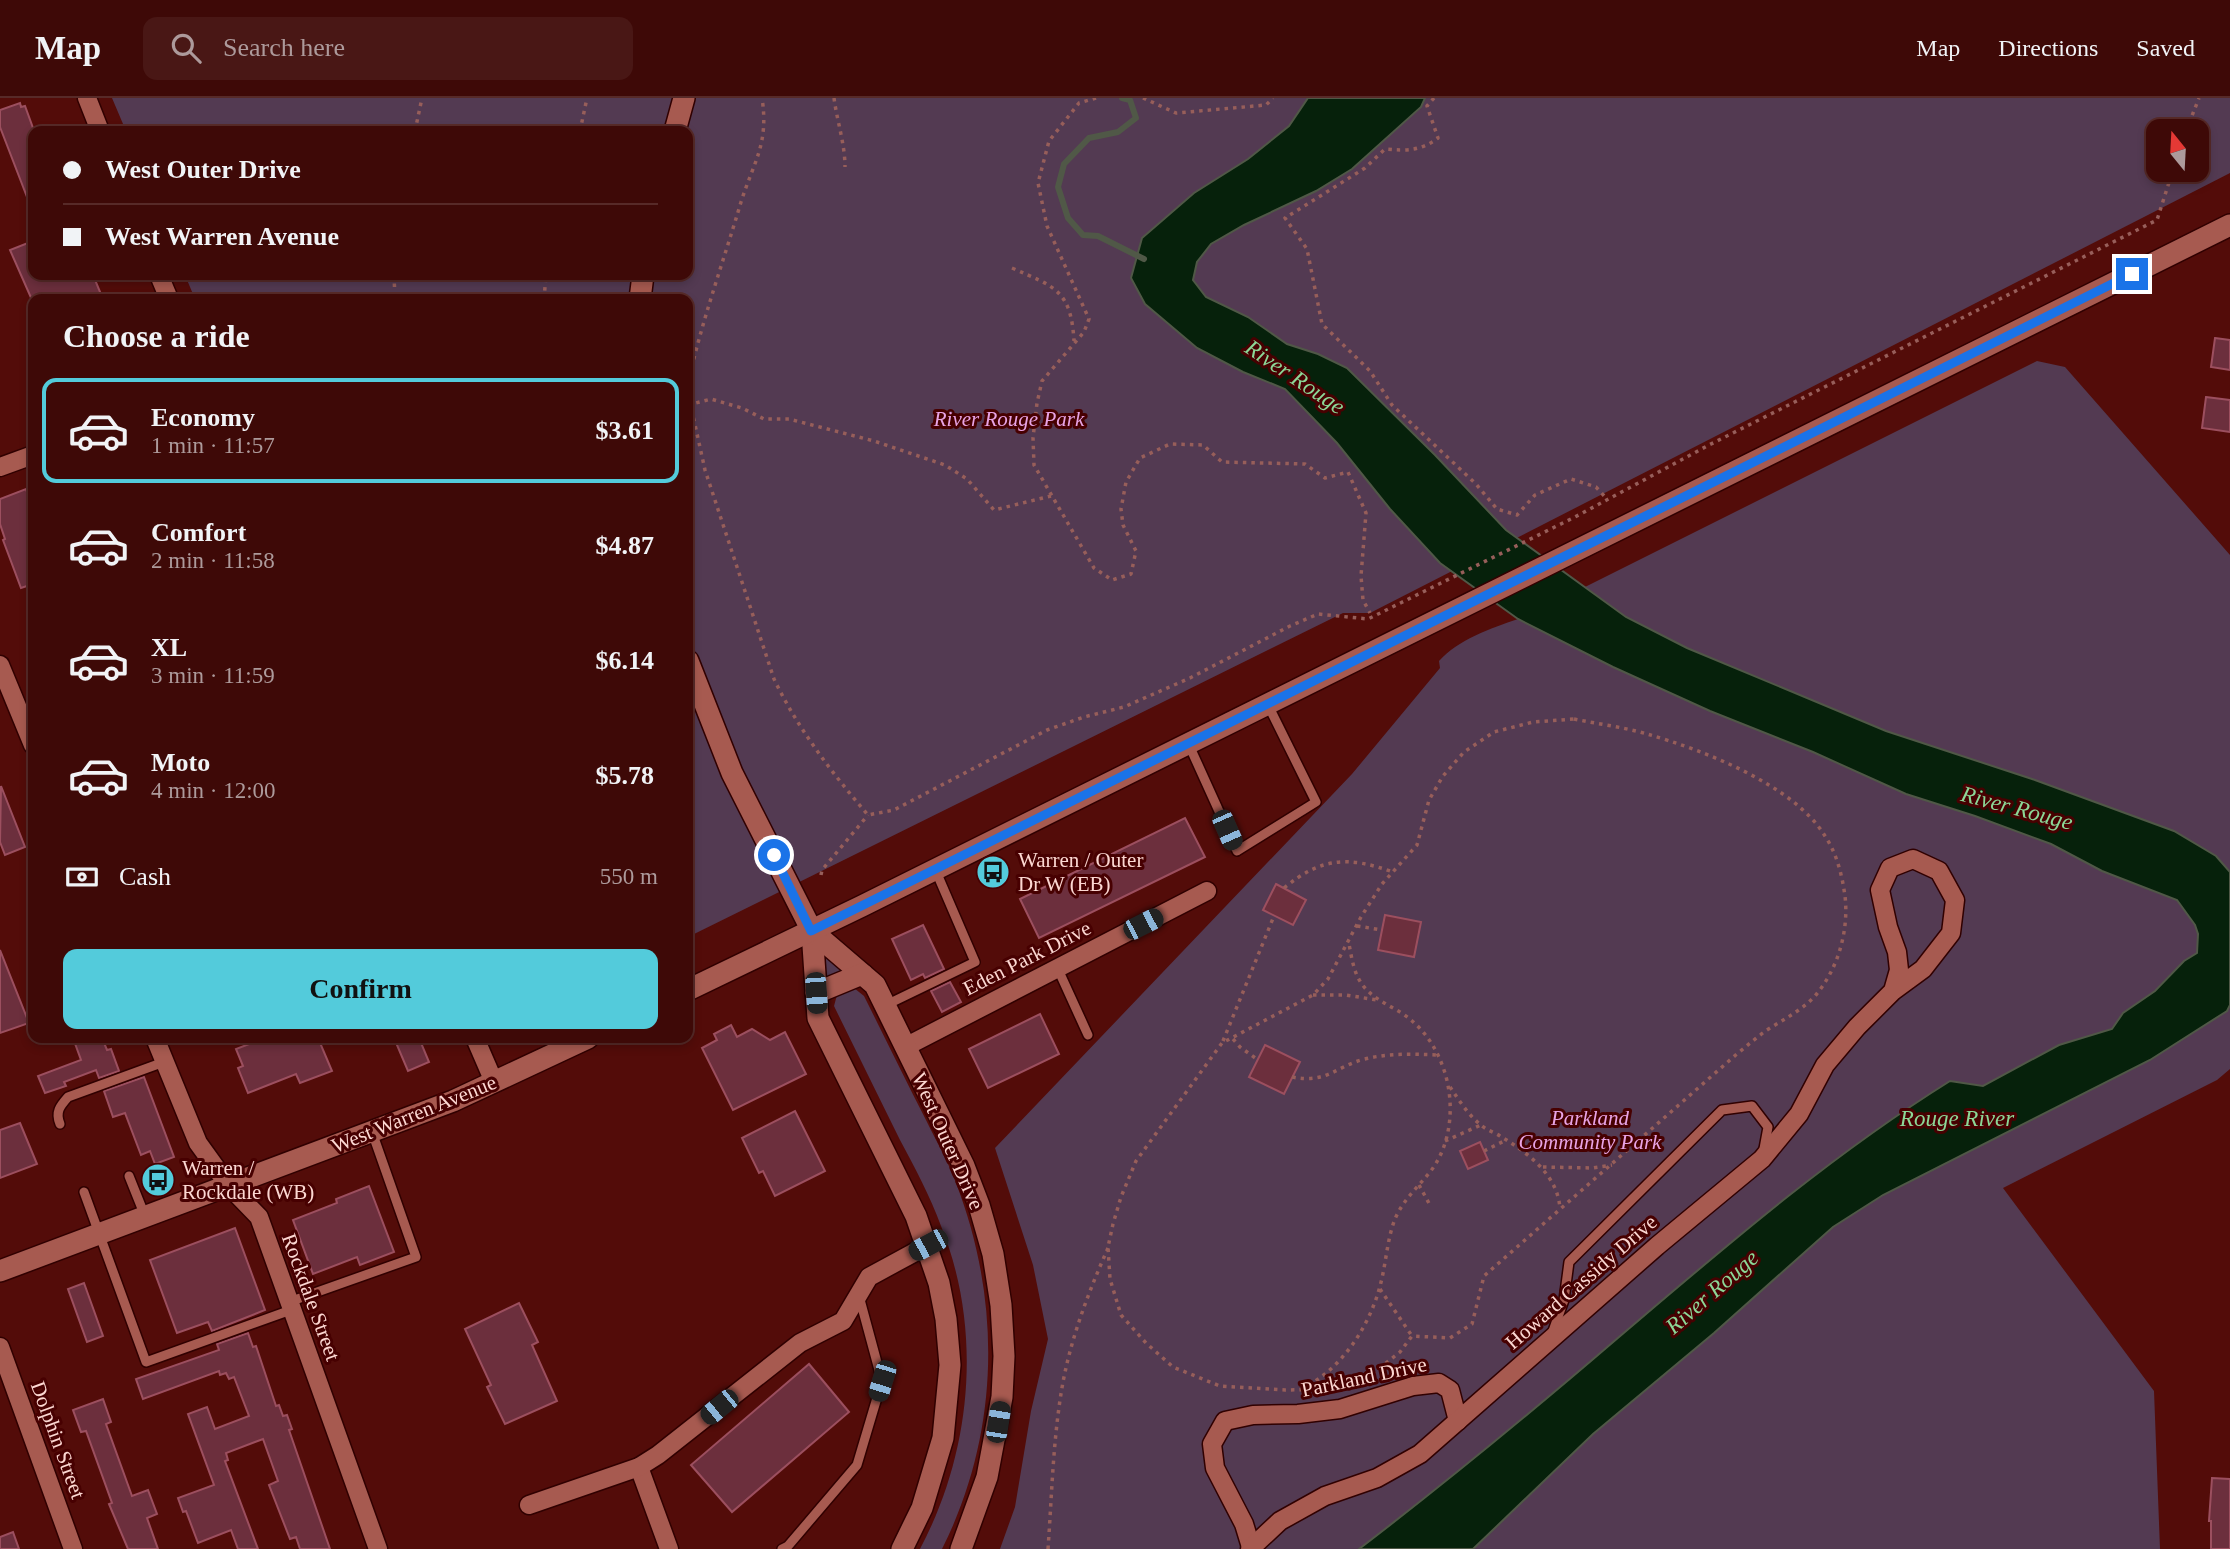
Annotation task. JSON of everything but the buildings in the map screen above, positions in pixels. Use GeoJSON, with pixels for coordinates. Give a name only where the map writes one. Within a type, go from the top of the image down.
{"type":"FeatureCollection","features":[{"type":"Feature","properties":{"kind":"main road"},"geometry":{"type":"LineString","coordinates":[[676,126],[684,98]]}},
{"type":"Feature","properties":{"kind":"main road"},"geometry":{"type":"LineString","coordinates":[[693,988],[2230,225]]}},
{"type":"Feature","properties":{"kind":"main road","name":"West Outer Drive"},"geometry":{"type":"LineString","coordinates":[[693,674],[732,773],[811,931],[818,1018],[916,1216],[939,1283],[946,1319],[950,1365],[943,1438],[935,1473],[902,1549]]}},
{"type":"Feature","properties":{"kind":"main road","name":"West Outer Drive"},"geometry":{"type":"LineString","coordinates":[[811,931],[875,985],[964,1166],[993,1254],[1001,1305],[1002,1397],[994,1448],[978,1507],[961,1549]]}},
{"type":"Feature","properties":{"kind":"main road"},"geometry":{"type":"LineString","coordinates":[[816,993],[862,974]]}},
{"type":"Feature","properties":{"kind":"main road","name":"West Warren Avenue"},"geometry":{"type":"LineString","coordinates":[[0,1271],[372,1132],[494,1082],[577,1043]]}},
{"type":"Feature","properties":{"kind":"street"},"geometry":{"type":"LineString","coordinates":[[87,98],[98,126]]}},
{"type":"Feature","properties":{"kind":"street"},"geometry":{"type":"LineString","coordinates":[[0,467],[28,457]]}},
{"type":"Feature","properties":{"kind":"street"},"geometry":{"type":"LineString","coordinates":[[0,665],[28,734]]}},
{"type":"Feature","properties":{"kind":"street","name":"Howard Cassidy Drive"},"geometry":{"type":"LineString","coordinates":[[1251,1548],[1280,1521],[1325,1496],[1377,1478],[1420,1454],[1762,1159],[1799,1114],[1825,1065],[1857,1027],[1893,991],[1923,969],[1951,933],[1955,900],[1939,871],[1913,859],[1890,867],[1880,890],[1897,952],[1899,970],[1893,991]]}},
{"type":"Feature","properties":{"kind":"street","name":"Eden Park Drive"},"geometry":{"type":"LineString","coordinates":[[905,1047],[1207,891]]}},
{"type":"Feature","properties":{"kind":"street","name":"Rockdale Street"},"geometry":{"type":"LineString","coordinates":[[157,1043],[198,1143],[229,1186],[259,1217],[378,1549]]}},
{"type":"Feature","properties":{"kind":"street"},"geometry":{"type":"LineString","coordinates":[[477,1043],[494,1082]]}},
{"type":"Feature","properties":{"kind":"street"},"geometry":{"type":"LineString","coordinates":[[529,1505],[639,1467],[658,1455],[800,1342],[844,1321],[869,1277],[928,1245]]}},
{"type":"Feature","properties":{"kind":"street","name":"Dolphin Street"},"geometry":{"type":"LineString","coordinates":[[1,1355],[73,1549]]}},
{"type":"Feature","properties":{"kind":"street","name":"Parkland Drive"},"geometry":{"type":"LineString","coordinates":[[1251,1548],[1244,1524],[1215,1468],[1212,1444],[1226,1421],[1253,1415],[1340,1409],[1413,1387],[1438,1383],[1450,1390],[1458,1421]]}},
{"type":"Feature","properties":{"kind":"street"},"geometry":{"type":"LineString","coordinates":[[639,1467],[669,1549]]}},
{"type":"Feature","properties":{"kind":"lane"},"geometry":{"type":"LineString","coordinates":[[1188,744],[1237,851],[1316,802],[1268,704]]}},
{"type":"Feature","properties":{"kind":"lane"},"geometry":{"type":"LineString","coordinates":[[886,1005],[975,962],[935,869]]}},
{"type":"Feature","properties":{"kind":"lane"},"geometry":{"type":"LineString","coordinates":[[1057,967],[1088,1034]]}},
{"type":"Feature","properties":{"kind":"lane"},"geometry":{"type":"LineString","coordinates":[[60,1124],[57,1117],[59,1107],[68,1097],[164,1062]]}},
{"type":"Feature","properties":{"kind":"lane"},"geometry":{"type":"LineString","coordinates":[[1550,1340],[1564,1300],[1569,1262],[1722,1110],[1752,1106],[1768,1127],[1762,1159]]}},
{"type":"Feature","properties":{"kind":"lane"},"geometry":{"type":"LineString","coordinates":[[84,1192],[146,1362],[416,1256],[372,1132]]}},
{"type":"Feature","properties":{"kind":"lane"},"geometry":{"type":"LineString","coordinates":[[129,1175],[146,1217]]}},
{"type":"Feature","properties":{"kind":"lane"},"geometry":{"type":"LineString","coordinates":[[782,1549],[788,1546],[857,1465],[882,1381],[859,1295]]}},
{"type":"Feature","properties":{"kind":"lane"},"geometry":{"type":"LineString","coordinates":[[1564,1300],[1587,1308]]}},
{"type":"Feature","properties":{"kind":"path"},"geometry":{"type":"LineString","coordinates":[[416,126],[422,98]]}},
{"type":"Feature","properties":{"kind":"path"},"geometry":{"type":"LineString","coordinates":[[581,126],[587,98]]}},
{"type":"Feature","properties":{"kind":"path"},"geometry":{"type":"LineString","coordinates":[[693,367],[744,191],[759,156],[765,119],[762,98]]}},
{"type":"Feature","properties":{"kind":"path"},"geometry":{"type":"LineString","coordinates":[[834,98],[845,151],[845,167]]}},
{"type":"Feature","properties":{"kind":"path"},"geometry":{"type":"LineString","coordinates":[[1096,98],[1079,103],[1049,141],[1038,183],[1047,226],[1089,319],[1084,332],[1042,381],[1033,438],[1034,465],[1094,568],[1112,580],[1131,574],[1136,551],[1123,525],[1121,509],[1126,482],[1140,457],[1170,444],[1203,445],[1222,462],[1305,464],[1325,478],[1348,472],[1366,513],[1361,576],[1363,600],[1370,612]]}},
{"type":"Feature","properties":{"kind":"path"},"geometry":{"type":"LineString","coordinates":[[1143,98],[1176,113],[1266,105],[1273,98]]}},
{"type":"Feature","properties":{"kind":"path"},"geometry":{"type":"LineString","coordinates":[[1434,98],[1427,106],[1438,138],[1425,148],[1407,151],[1385,149],[1365,168],[1285,218],[1307,249],[1322,324],[1370,371],[1392,405],[1476,484],[1497,509],[1517,515],[1535,495],[1571,479],[1596,486],[1608,499]]}},
{"type":"Feature","properties":{"kind":"path"},"geometry":{"type":"LineString","coordinates":[[2191,119],[2199,98]]}},
{"type":"Feature","properties":{"kind":"path"},"geometry":{"type":"LineString","coordinates":[[821,875],[822,870],[869,815],[894,810],[1047,730],[1124,707],[1190,678],[1318,614],[1368,619],[1575,517],[1709,444],[2157,220],[2169,182]]}},
{"type":"Feature","properties":{"kind":"path"},"geometry":{"type":"LineString","coordinates":[[1012,268],[1055,288],[1067,302],[1073,321],[1074,343]]}},
{"type":"Feature","properties":{"kind":"path"},"geometry":{"type":"LineString","coordinates":[[693,404],[711,399],[742,408],[764,419],[789,419],[874,441],[945,465],[967,479],[994,510],[1051,496]]}},
{"type":"Feature","properties":{"kind":"path"},"geometry":{"type":"LineString","coordinates":[[693,421],[705,470],[774,679],[787,705],[817,750],[869,815]]}},
{"type":"Feature","properties":{"kind":"path"},"geometry":{"type":"LineString","coordinates":[[1222,1043],[1313,995],[1328,979],[1382,884],[1417,845],[1429,800],[1443,776],[1464,752],[1494,732],[1533,722],[1574,719],[1646,734],[1690,749],[1762,780],[1796,803],[1825,835],[1842,873],[1846,909],[1843,940],[1832,970],[1815,995],[1795,1014],[1769,1029],[1738,1053],[1484,1276],[1480,1302],[1472,1324],[1450,1338],[1412,1336]]}},
{"type":"Feature","properties":{"kind":"path"},"geometry":{"type":"LineString","coordinates":[[1284,888],[1301,875],[1327,862],[1349,860],[1393,872]]}},
{"type":"Feature","properties":{"kind":"path"},"geometry":{"type":"LineString","coordinates":[[1048,1549],[1050,1490],[1063,1380],[1089,1293],[1108,1247],[1121,1197],[1136,1161],[1222,1043],[1274,916]]}},
{"type":"Feature","properties":{"kind":"path"},"geometry":{"type":"LineString","coordinates":[[1357,926],[1382,930]]}},
{"type":"Feature","properties":{"kind":"path"},"geometry":{"type":"LineString","coordinates":[[1298,1390],[1316,1381],[1338,1363],[1363,1327],[1380,1289],[1394,1220],[1402,1204],[1432,1170],[1443,1150],[1450,1125],[1451,1096],[1437,1055],[1420,1026],[1364,987],[1353,968],[1349,942]]}},
{"type":"Feature","properties":{"kind":"path"},"geometry":{"type":"LineString","coordinates":[[1313,995],[1346,995],[1380,1000]]}},
{"type":"Feature","properties":{"kind":"path"},"geometry":{"type":"LineString","coordinates":[[1233,1038],[1240,1047],[1258,1060]]}},
{"type":"Feature","properties":{"kind":"path"},"geometry":{"type":"LineString","coordinates":[[1292,1077],[1305,1080],[1323,1078],[1362,1059],[1389,1054],[1437,1055]]}},
{"type":"Feature","properties":{"kind":"path"},"geometry":{"type":"LineString","coordinates":[[1447,1082],[1462,1106],[1481,1125],[1506,1140],[1552,1178],[1559,1196],[1560,1210]]}},
{"type":"Feature","properties":{"kind":"path"},"geometry":{"type":"LineString","coordinates":[[1445,1141],[1481,1125]]}},
{"type":"Feature","properties":{"kind":"path"},"geometry":{"type":"LineString","coordinates":[[1484,1151],[1506,1140]]}},
{"type":"Feature","properties":{"kind":"path"},"geometry":{"type":"LineString","coordinates":[[1541,1167],[1593,1168],[1612,1165]]}},
{"type":"Feature","properties":{"kind":"path"},"geometry":{"type":"LineString","coordinates":[[1419,1185],[1431,1207]]}},
{"type":"Feature","properties":{"kind":"path"},"geometry":{"type":"LineString","coordinates":[[1108,1247],[1110,1279],[1121,1315],[1146,1343],[1173,1367],[1220,1386],[1334,1390],[1362,1382],[1400,1352],[1412,1336]]}},
{"type":"Feature","properties":{"kind":"path"},"geometry":{"type":"LineString","coordinates":[[1380,1289],[1412,1336]]}},
{"type":"Feature","properties":{"kind":"green space","name":"River Rouge Park"},"geometry":{"type":"Polygon","coordinates":[[[112,98],[2230,98],[2230,173],[1370,613],[1343,613],[693,935],[693,294],[193,294],[187,280],[693,280],[693,126],[124,126],[112,98]]]}},
{"type":"Feature","properties":{"kind":"green space","name":"Parkland Community Park"},"geometry":{"type":"Polygon","coordinates":[[[2037,361],[2065,367],[2230,555],[2230,1069],[2217,1080],[2003,1188],[2154,1391],[2160,1549],[1000,1549],[1015,1507],[1031,1411],[1048,1339],[1033,1265],[995,1148],[1352,774],[1440,668],[1439,661],[1456,647],[1486,631],[1518,619],[1530,625],[1594,593],[1585,587],[2037,361]]]}},
{"type":"Feature","properties":{"kind":"green space"},"geometry":{"type":"Polygon","coordinates":[[[823,953],[843,971],[829,978],[825,977],[823,953]]]}},
{"type":"Feature","properties":{"kind":"green space"},"geometry":{"type":"Polygon","coordinates":[[[854,988],[864,996],[949,1167],[971,1228],[981,1274],[987,1321],[988,1367],[984,1414],[975,1460],[961,1505],[942,1549],[920,1549],[938,1511],[961,1431],[967,1348],[963,1307],[954,1266],[932,1204],[834,1006],[837,995],[854,988]]]}},
{"type":"Feature","properties":{"kind":"water","name":"Rouge River"},"geometry":{"type":"Polygon","coordinates":[[[1308,98],[1425,98],[1421,107],[1352,169],[1316,191],[1211,244],[1197,262],[1193,280],[1206,297],[1248,317],[1287,344],[1318,354],[1347,368],[1506,530],[1626,617],[1687,648],[1886,731],[2035,780],[2174,831],[2216,856],[2230,872],[2230,1005],[2227,1011],[2150,1060],[1883,1195],[1833,1227],[1714,1333],[1593,1434],[1473,1549],[1359,1549],[1523,1418],[1739,1236],[1863,1140],[1950,1081],[1983,1086],[2059,1045],[2112,1029],[2123,1013],[2155,991],[2184,961],[2197,953],[2198,934],[2195,925],[2177,900],[2102,871],[2051,844],[1906,794],[1813,752],[1710,711],[1613,667],[1518,619],[1440,563],[1390,509],[1337,443],[1285,389],[1243,372],[1197,348],[1145,304],[1131,278],[1142,238],[1194,193],[1248,159],[1289,126],[1308,98]]]}},
{"type":"Feature","properties":{"kind":"waterway"},"geometry":{"type":"LineString","coordinates":[[1122,98],[1130,100],[1136,118],[1118,132],[1089,138],[1064,164],[1058,187],[1068,218],[1083,235],[1098,236],[1144,259]]}},
{"type":"Feature","properties":{"kind":"place","name":"Warren / Outer Dr W (EB)"},"geometry":{"type":"Point","coordinates":[993,872]}},
{"type":"Feature","properties":{"kind":"place","name":"Warren / Rockdale (WB)"},"geometry":{"type":"Point","coordinates":[158,1180]}},
{"type":"Feature","properties":{"kind":"route"},"geometry":{"type":"LineString","coordinates":[[774,855],[811,931],[2132,274]]}},
{"type":"Feature","properties":{"kind":"water label","name":"River Rouge"},"geometry":{"type":"Point","coordinates":[1295,377]}},
{"type":"Feature","properties":{"kind":"water label","name":"River Rouge"},"geometry":{"type":"Point","coordinates":[2017,808]}},
{"type":"Feature","properties":{"kind":"water label","name":"River Rouge"},"geometry":{"type":"Point","coordinates":[1712,1292]}}]}
